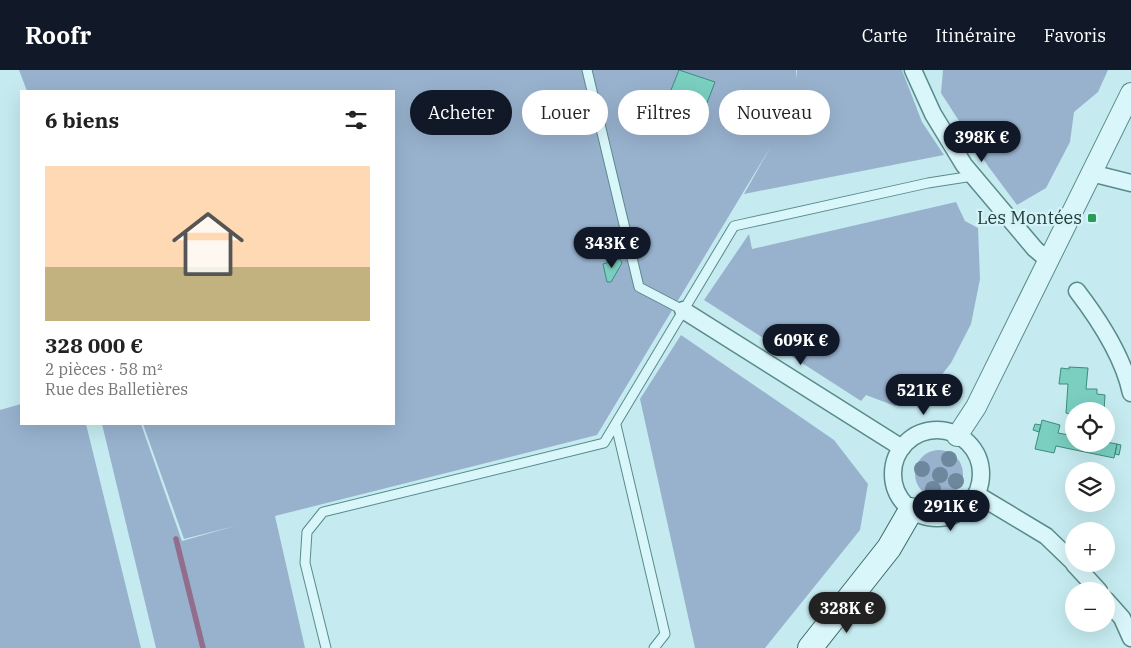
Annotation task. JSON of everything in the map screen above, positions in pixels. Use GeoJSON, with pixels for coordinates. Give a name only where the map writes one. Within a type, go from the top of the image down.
{"type":"FeatureCollection","features":[{"type":"Feature","properties":{"kind":"main road"},"geometry":{"type":"LineString","coordinates":[[810,648],[889,548],[911,510]]}},
{"type":"Feature","properties":{"kind":"street"},"geometry":{"type":"LineString","coordinates":[[913,70],[933,114],[949,143],[972,176],[1035,248],[1046,265]]}},
{"type":"Feature","properties":{"kind":"street"},"geometry":{"type":"LineString","coordinates":[[957,436],[976,407],[1090,173],[1131,94]]}},
{"type":"Feature","properties":{"kind":"street"},"geometry":{"type":"LineString","coordinates":[[1090,173],[1131,183]]}},
{"type":"Feature","properties":{"kind":"street"},"geometry":{"type":"LineString","coordinates":[[1077,291],[1097,317],[1127,376],[1131,393]]}},
{"type":"Feature","properties":{"kind":"street"},"geometry":{"type":"LineString","coordinates":[[683,310],[902,448]]}},
{"type":"Feature","properties":{"kind":"street"},"geometry":{"type":"LineString","coordinates":[[944,431],[957,436],[968,444],[977,457],[980,480],[976,494],[961,511],[947,517],[924,517],[911,510],[896,492],[893,477],[896,459],[902,448],[914,437],[926,432],[944,431]]}},
{"type":"Feature","properties":{"kind":"street"},"geometry":{"type":"LineString","coordinates":[[976,494],[1046,536],[1065,555]]}},
{"type":"Feature","properties":{"kind":"street"},"geometry":{"type":"LineString","coordinates":[[1081,572],[1091,582]]}},
{"type":"Feature","properties":{"kind":"street"},"geometry":{"type":"LineString","coordinates":[[1115,606],[1127,615],[1131,638]]}},
{"type":"Feature","properties":{"kind":"lane"},"geometry":{"type":"LineString","coordinates":[[587,70],[639,287],[683,310]]}},
{"type":"Feature","properties":{"kind":"lane"},"geometry":{"type":"LineString","coordinates":[[326,648],[305,563],[307,532],[323,512],[604,444],[734,226],[928,183],[972,176]]}},
{"type":"Feature","properties":{"kind":"lane"},"geometry":{"type":"LineString","coordinates":[[616,424],[665,634],[654,648]]}},
{"type":"Feature","properties":{"kind":"shaded area"},"geometry":{"type":"Polygon","coordinates":[[[19,70],[796,70],[796,79],[797,70],[902,70],[922,122],[944,155],[744,194],[771,146],[597,435],[275,516],[305,648],[156,648],[102,425],[141,425],[182,541],[235,526],[184,539],[143,425],[395,425],[395,90],[27,90],[19,70]]]}},
{"type":"Feature","properties":{"kind":"shaded area"},"geometry":{"type":"Polygon","coordinates":[[[943,70],[1108,70],[1098,92],[1074,112],[1070,142],[1046,188],[1017,205],[988,166],[941,93],[943,70]]]}},
{"type":"Feature","properties":{"kind":"shaded area"},"geometry":{"type":"Polygon","coordinates":[[[956,202],[965,221],[978,228],[980,279],[971,324],[951,363],[922,400],[895,406],[866,395],[861,401],[704,300],[749,234],[752,249],[956,202]]]}},
{"type":"Feature","properties":{"kind":"shaded area"},"geometry":{"type":"Polygon","coordinates":[[[681,335],[834,440],[868,484],[860,530],[765,648],[695,648],[640,399],[681,335]]]}},
{"type":"Feature","properties":{"kind":"shaded area"},"geometry":{"type":"Polygon","coordinates":[[[20,404],[20,425],[86,425],[141,648],[0,648],[0,410],[20,404]]]}},
{"type":"Feature","properties":{"kind":"shaded area"},"geometry":{"type":"Polygon","coordinates":[[[934,450],[944,450],[953,454],[959,460],[962,465],[962,483],[953,494],[944,498],[934,498],[925,494],[919,488],[915,479],[915,469],[919,460],[925,454],[934,450]]]}},
{"type":"Feature","properties":{"kind":"building"},"geometry":{"type":"Polygon","coordinates":[[[679,70],[715,82],[709,98],[709,90],[671,90],[679,70]]]}},
{"type":"Feature","properties":{"kind":"building"},"geometry":{"type":"Polygon","coordinates":[[[620,259],[622,263],[611,282],[607,282],[603,264],[620,259]]]}},
{"type":"Feature","properties":{"kind":"building"},"geometry":{"type":"Polygon","coordinates":[[[1069,367],[1088,368],[1086,389],[1097,389],[1097,394],[1105,395],[1105,402],[1067,402],[1068,384],[1059,384],[1061,368],[1069,369],[1069,367]]]}},
{"type":"Feature","properties":{"kind":"building"},"geometry":{"type":"Polygon","coordinates":[[[1042,420],[1060,425],[1058,433],[1065,434],[1065,448],[1056,446],[1054,453],[1035,449],[1042,420]]]}},
{"type":"Feature","properties":{"kind":"building"},"geometry":{"type":"Polygon","coordinates":[[[1035,424],[1041,425],[1039,432],[1033,430],[1035,424]]]}},
{"type":"Feature","properties":{"kind":"building"},"geometry":{"type":"Polygon","coordinates":[[[1115,444],[1117,444],[1114,458],[1085,452],[1115,452],[1115,444]]]}},
{"type":"Feature","properties":{"kind":"building"},"geometry":{"type":"Polygon","coordinates":[[[1117,444],[1121,445],[1119,455],[1115,454],[1117,444]]]}},
{"type":"Feature","properties":{"kind":"waterway"},"geometry":{"type":"LineString","coordinates":[[176,539],[203,648]]}},
{"type":"Feature","properties":{"kind":"place","name":"Les Montées"},"geometry":{"type":"Point","coordinates":[1092,218]}}]}
